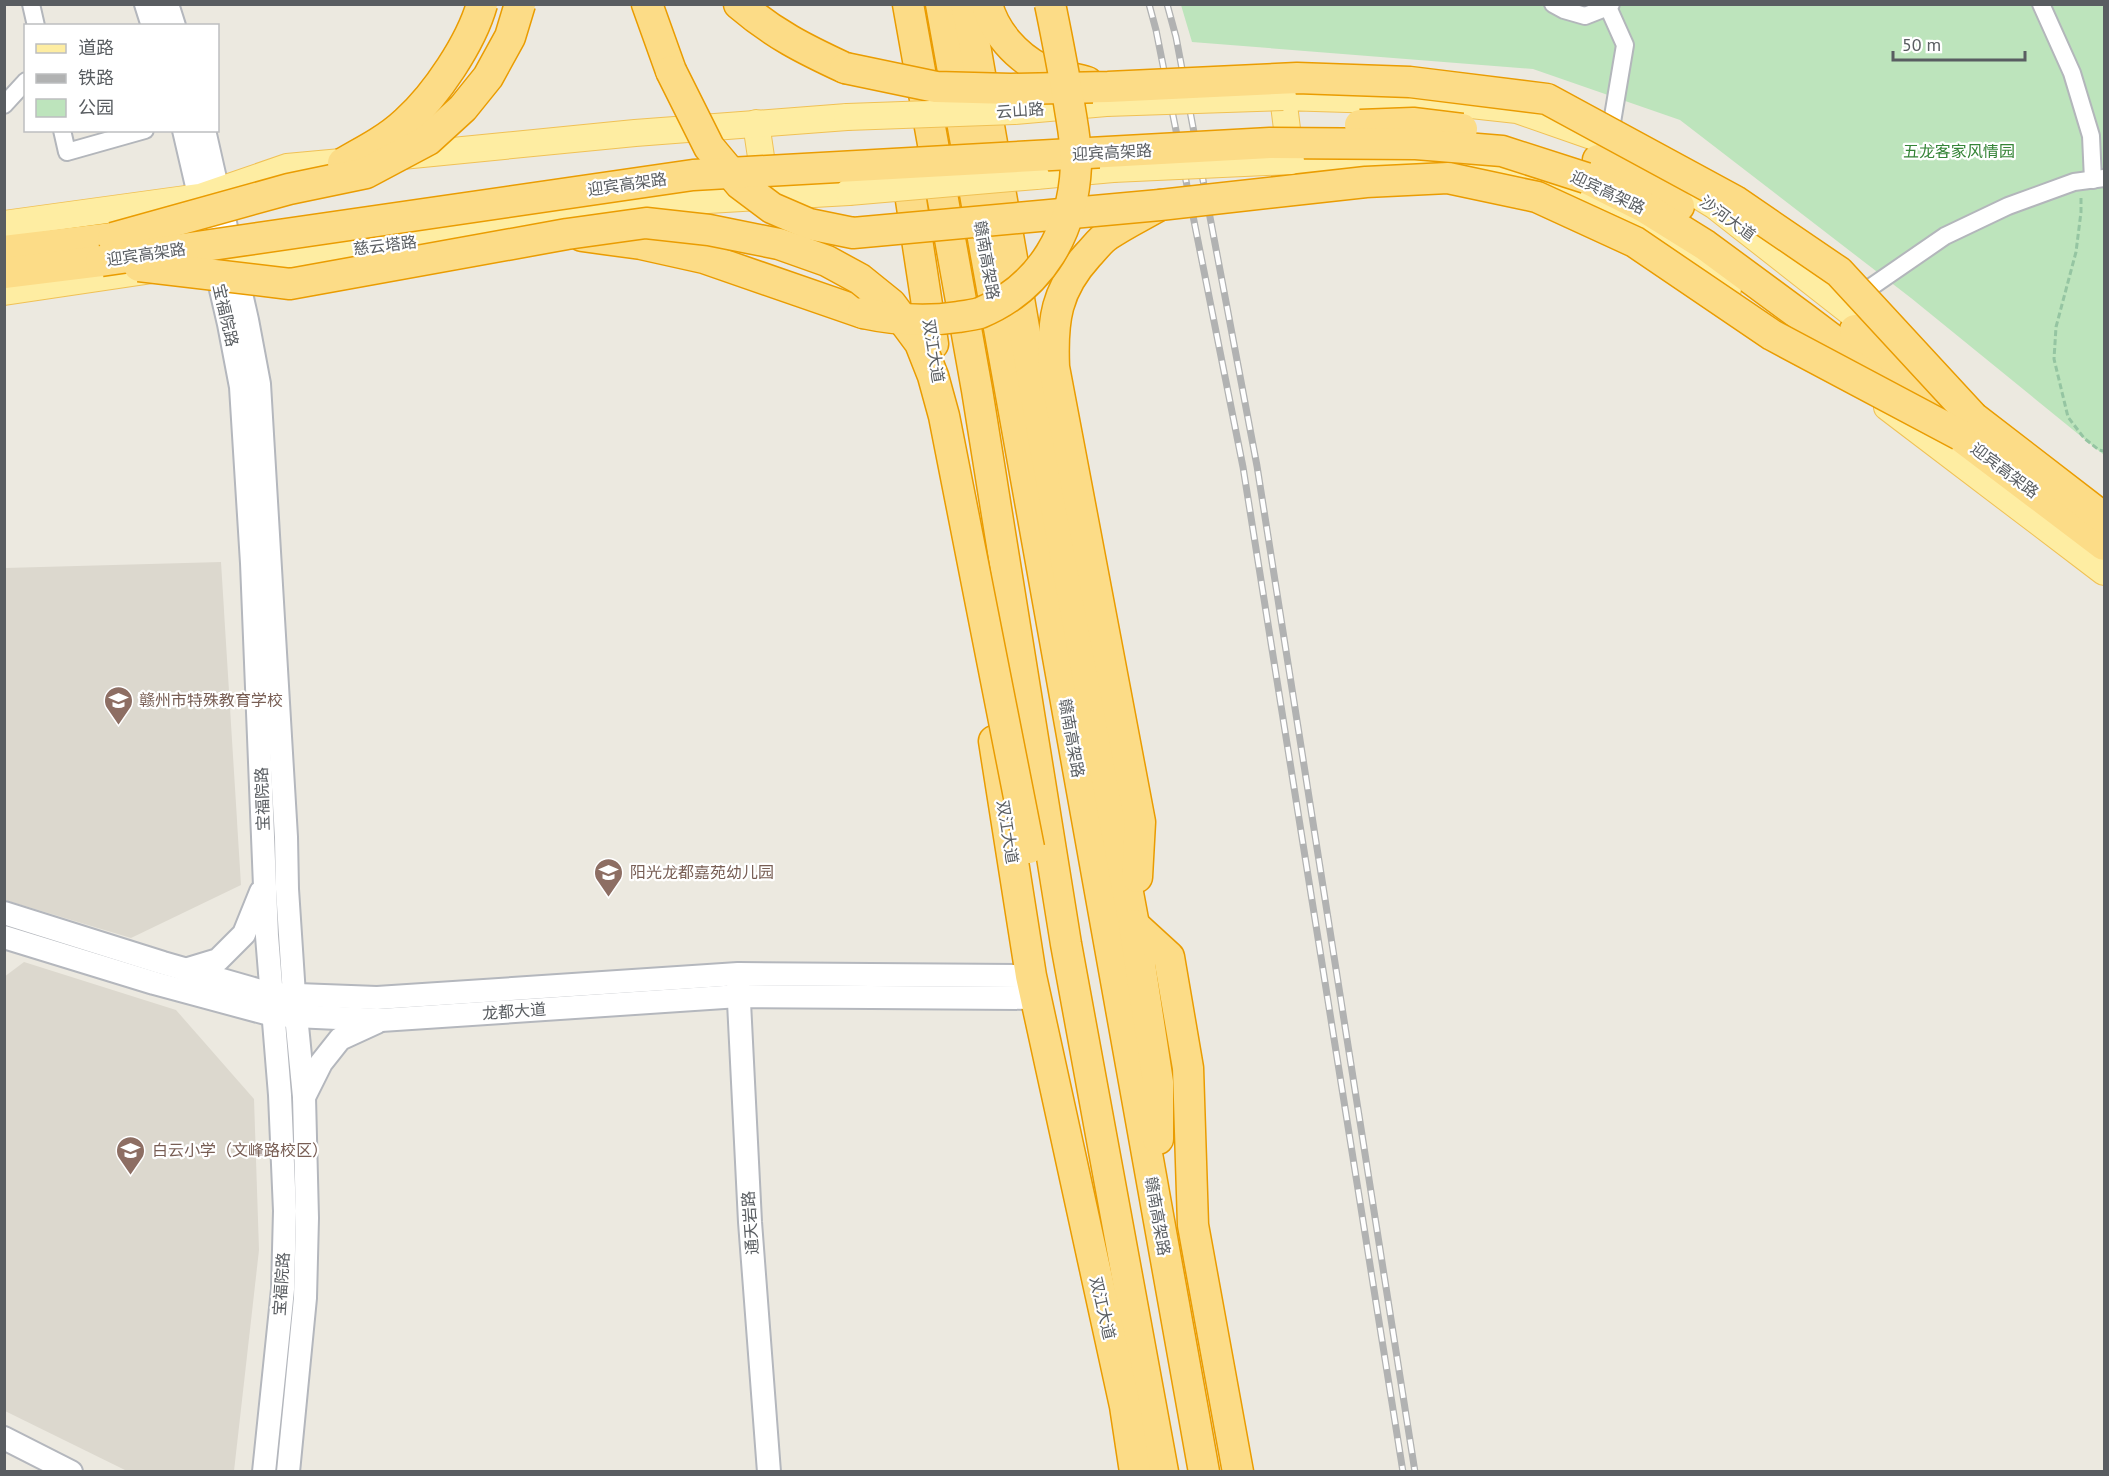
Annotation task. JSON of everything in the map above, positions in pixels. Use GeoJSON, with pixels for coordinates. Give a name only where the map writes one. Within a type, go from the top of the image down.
{"type":"FeatureCollection","features":[{"type":"Feature","properties":{"kind":"highway"},"geometry":{"type":"LineString","coordinates":[[289,189],[376,145],[407,122],[439,85],[462,51],[479,16],[482,4]]}},
{"type":"Feature","properties":{"kind":"highway"},"geometry":{"type":"LineString","coordinates":[[107,249],[289,189],[366,173],[428,140],[463,108],[488,77],[510,37],[520,4]]}},
{"type":"Feature","properties":{"kind":"highway"},"geometry":{"type":"LineString","coordinates":[[647,4],[671,71],[709,147],[740,184],[772,208],[809,224],[853,233],[1160,206],[1366,182],[1448,178],[1537,197],[1635,242],[1772,335],[1967,426]]}},
{"type":"Feature","properties":{"kind":"highway","name":"赣南高架路"},"geometry":{"type":"LineString","coordinates":[[908,4],[977,390],[1066,944],[1164,1472]]}},
{"type":"Feature","properties":{"kind":"highway","name":"赣南高架路"},"geometry":{"type":"LineString","coordinates":[[941,4],[1204,1472]]}},
{"type":"Feature","properties":{"kind":"highway"},"geometry":{"type":"LineString","coordinates":[[966,4],[1045,448],[1134,925],[1158,1082],[1158,1217]]}},
{"type":"Feature","properties":{"kind":"highway"},"geometry":{"type":"LineString","coordinates":[[987,4],[990,17],[1010,46],[1042,70],[1107,95]]}},
{"type":"Feature","properties":{"kind":"highway"},"geometry":{"type":"LineString","coordinates":[[567,234],[641,244],[704,258],[863,314],[894,320],[938,320],[978,313],[1007,298],[1031,279],[1053,251],[1064,229],[1074,193],[1076,163],[1072,126],[1050,4]]}},
{"type":"Feature","properties":{"kind":"highway"},"geometry":{"type":"LineString","coordinates":[[749,13],[794,44],[845,68],[936,87],[1107,95],[1308,78],[1410,82],[1547,99],[1735,201],[1839,272],[1967,426]]}},
{"type":"Feature","properties":{"kind":"highway","name":"迎宾高架路"},"geometry":{"type":"LineString","coordinates":[[4,273],[107,249],[691,156],[1413,123],[1506,135],[1598,160],[1653,188],[1780,275],[1967,426],[2104,545]]}},
{"type":"Feature","properties":{"kind":"highway","name":"双江大道"},"geometry":{"type":"LineString","coordinates":[[909,187],[1033,987],[1125,1406],[1135,1472]]}},
{"type":"Feature","properties":{"kind":"highway"},"geometry":{"type":"LineString","coordinates":[[1134,925],[1140,822],[1056,378],[1053,338],[1056,311],[1066,283],[1082,262],[1106,237],[1160,206]]}},
{"type":"Feature","properties":{"kind":"highway"},"geometry":{"type":"LineString","coordinates":[[107,249],[290,284],[567,234],[646,223],[709,230],[779,244],[827,261],[860,279],[891,304],[920,343],[933,375],[944,416],[1029,848],[1066,944]]}},
{"type":"Feature","properties":{"kind":"highway","name":"迎宾高架路"},"geometry":{"type":"LineString","coordinates":[[4,251],[107,249]]}},
{"type":"Feature","properties":{"kind":"highway","name":"迎宾高架路"},"geometry":{"type":"LineString","coordinates":[[1967,426],[2104,518]]}},
{"type":"Feature","properties":{"kind":"highway"},"geometry":{"type":"LineString","coordinates":[[1134,925],[1169,957],[1188,1068],[1194,1225],[1238,1472]]}},
{"type":"Feature","properties":{"kind":"main road"},"geometry":{"type":"LineString","coordinates":[[146,4],[152,24]]}},
{"type":"Feature","properties":{"kind":"main road"},"geometry":{"type":"LineString","coordinates":[[167,4],[173,24]]}},
{"type":"Feature","properties":{"kind":"main road","name":"云山路"},"geometry":{"type":"LineString","coordinates":[[756,123],[1014,111],[1107,95],[1283,97]]}},
{"type":"Feature","properties":{"kind":"main road"},"geometry":{"type":"LineString","coordinates":[[1283,97],[1291,161]]}},
{"type":"Feature","properties":{"kind":"main road","name":"沙河大道"},"geometry":{"type":"LineString","coordinates":[[1283,97],[1444,102],[1517,110],[1608,142],[1715,206],[1878,334],[2104,504]]}},
{"type":"Feature","properties":{"kind":"main road"},"geometry":{"type":"LineString","coordinates":[[4,224],[209,195],[287,167],[756,123],[766,196],[849,192],[1113,169],[1291,161],[1443,160],[1540,176],[1622,216],[1662,240],[2104,572]]}},
{"type":"Feature","properties":{"kind":"main road","name":"宝福院路"},"geometry":{"type":"LineString","coordinates":[[185,132],[209,195]]}},
{"type":"Feature","properties":{"kind":"main road","name":"宝福院路"},"geometry":{"type":"LineString","coordinates":[[204,132],[209,195],[222,260],[229,324],[241,387],[252,575],[264,885],[280,1095],[285,1211],[283,1288],[264,1472]]}},
{"type":"Feature","properties":{"kind":"main road","name":"慈云塔路"},"geometry":{"type":"LineString","coordinates":[[4,292],[222,260],[366,248],[708,200],[766,196]]}},
{"type":"Feature","properties":{"kind":"main road","name":"宝福院路"},"geometry":{"type":"LineString","coordinates":[[222,260],[247,320],[259,384],[295,1006],[304,1097],[307,1218],[305,1298],[288,1472]]}},
{"type":"Feature","properties":{"kind":"main road"},"geometry":{"type":"LineString","coordinates":[[185,970],[218,960],[244,934],[264,885]]}},
{"type":"Feature","properties":{"kind":"main road","name":"龙都大道"},"geometry":{"type":"LineString","coordinates":[[4,913],[185,970],[272,1005]]}},
{"type":"Feature","properties":{"kind":"main road","name":"龙都大道"},"geometry":{"type":"LineString","coordinates":[[4,937],[154,983],[272,1005],[295,1006],[381,1020],[738,985]]}},
{"type":"Feature","properties":{"kind":"main road","name":"龙都大道"},"geometry":{"type":"LineString","coordinates":[[295,1006],[377,998],[738,985],[1033,987]]}},
{"type":"Feature","properties":{"kind":"main road","name":"通天岩路"},"geometry":{"type":"LineString","coordinates":[[738,985],[750,1222],[769,1472]]}},
{"type":"Feature","properties":{"kind":"main road"},"geometry":{"type":"LineString","coordinates":[[304,1097],[321,1063],[340,1039],[381,1020]]}},
{"type":"Feature","properties":{"kind":"main road"},"geometry":{"type":"LineString","coordinates":[[4,1438],[71,1472]]}},
{"type":"Feature","properties":{"kind":"street"},"geometry":{"type":"LineString","coordinates":[[31,4],[36,24]]}},
{"type":"Feature","properties":{"kind":"street"},"geometry":{"type":"LineString","coordinates":[[1553,4],[1585,16],[1610,6],[1624,45],[1608,142]]}},
{"type":"Feature","properties":{"kind":"street"},"geometry":{"type":"LineString","coordinates":[[1871,287],[1945,236],[2008,206],[2074,182],[2092,180],[2091,136],[2072,72],[2041,4]]}},
{"type":"Feature","properties":{"kind":"street"},"geometry":{"type":"LineString","coordinates":[[4,105],[24,83]]}},
{"type":"Feature","properties":{"kind":"street"},"geometry":{"type":"LineString","coordinates":[[62,132],[67,152],[138,132]]}},
{"type":"Feature","properties":{"kind":"path"},"geometry":{"type":"LineString","coordinates":[[2092,180],[2081,212],[2076,252],[2056,327],[2054,359],[2068,417],[2084,438],[2099,450],[2104,451]]}},
{"type":"Feature","properties":{"kind":"shaded area","name":"赣州市特殊教育学校"},"geometry":{"type":"Polygon","coordinates":[[[221,562],[241,885],[131,938],[5,900],[5,568],[221,562]]]}},
{"type":"Feature","properties":{"kind":"shaded area","name":"白云小学（文峰路校区）"},"geometry":{"type":"Polygon","coordinates":[[[24,962],[176,1010],[254,1099],[259,1250],[234,1471],[127,1471],[5,1411],[4,977],[24,962]]]}},
{"type":"Feature","properties":{"kind":"green space","name":"五龙客家风情园"},"geometry":{"type":"Polygon","coordinates":[[[1181,5],[2104,5],[2104,455],[1911,298],[1680,120],[1533,69],[1192,42],[1181,5]]]}},
{"type":"Feature","properties":{"kind":"railway"},"geometry":{"type":"LineString","coordinates":[[1149,4],[1243,467],[1403,1472]]}},
{"type":"Feature","properties":{"kind":"railway"},"geometry":{"type":"LineString","coordinates":[[1167,4],[1176,37],[1257,466],[1415,1472]]}},
{"type":"Feature","properties":{"kind":"place","name":"赣州市特殊教育学校"},"geometry":{"type":"Point","coordinates":[118,726]}},
{"type":"Feature","properties":{"kind":"place","name":"阳光龙都嘉苑幼儿园"},"geometry":{"type":"Point","coordinates":[609,898]}},
{"type":"Feature","properties":{"kind":"place","name":"白云小学（文峰路校区）"},"geometry":{"type":"Point","coordinates":[131,1176]}}]}
